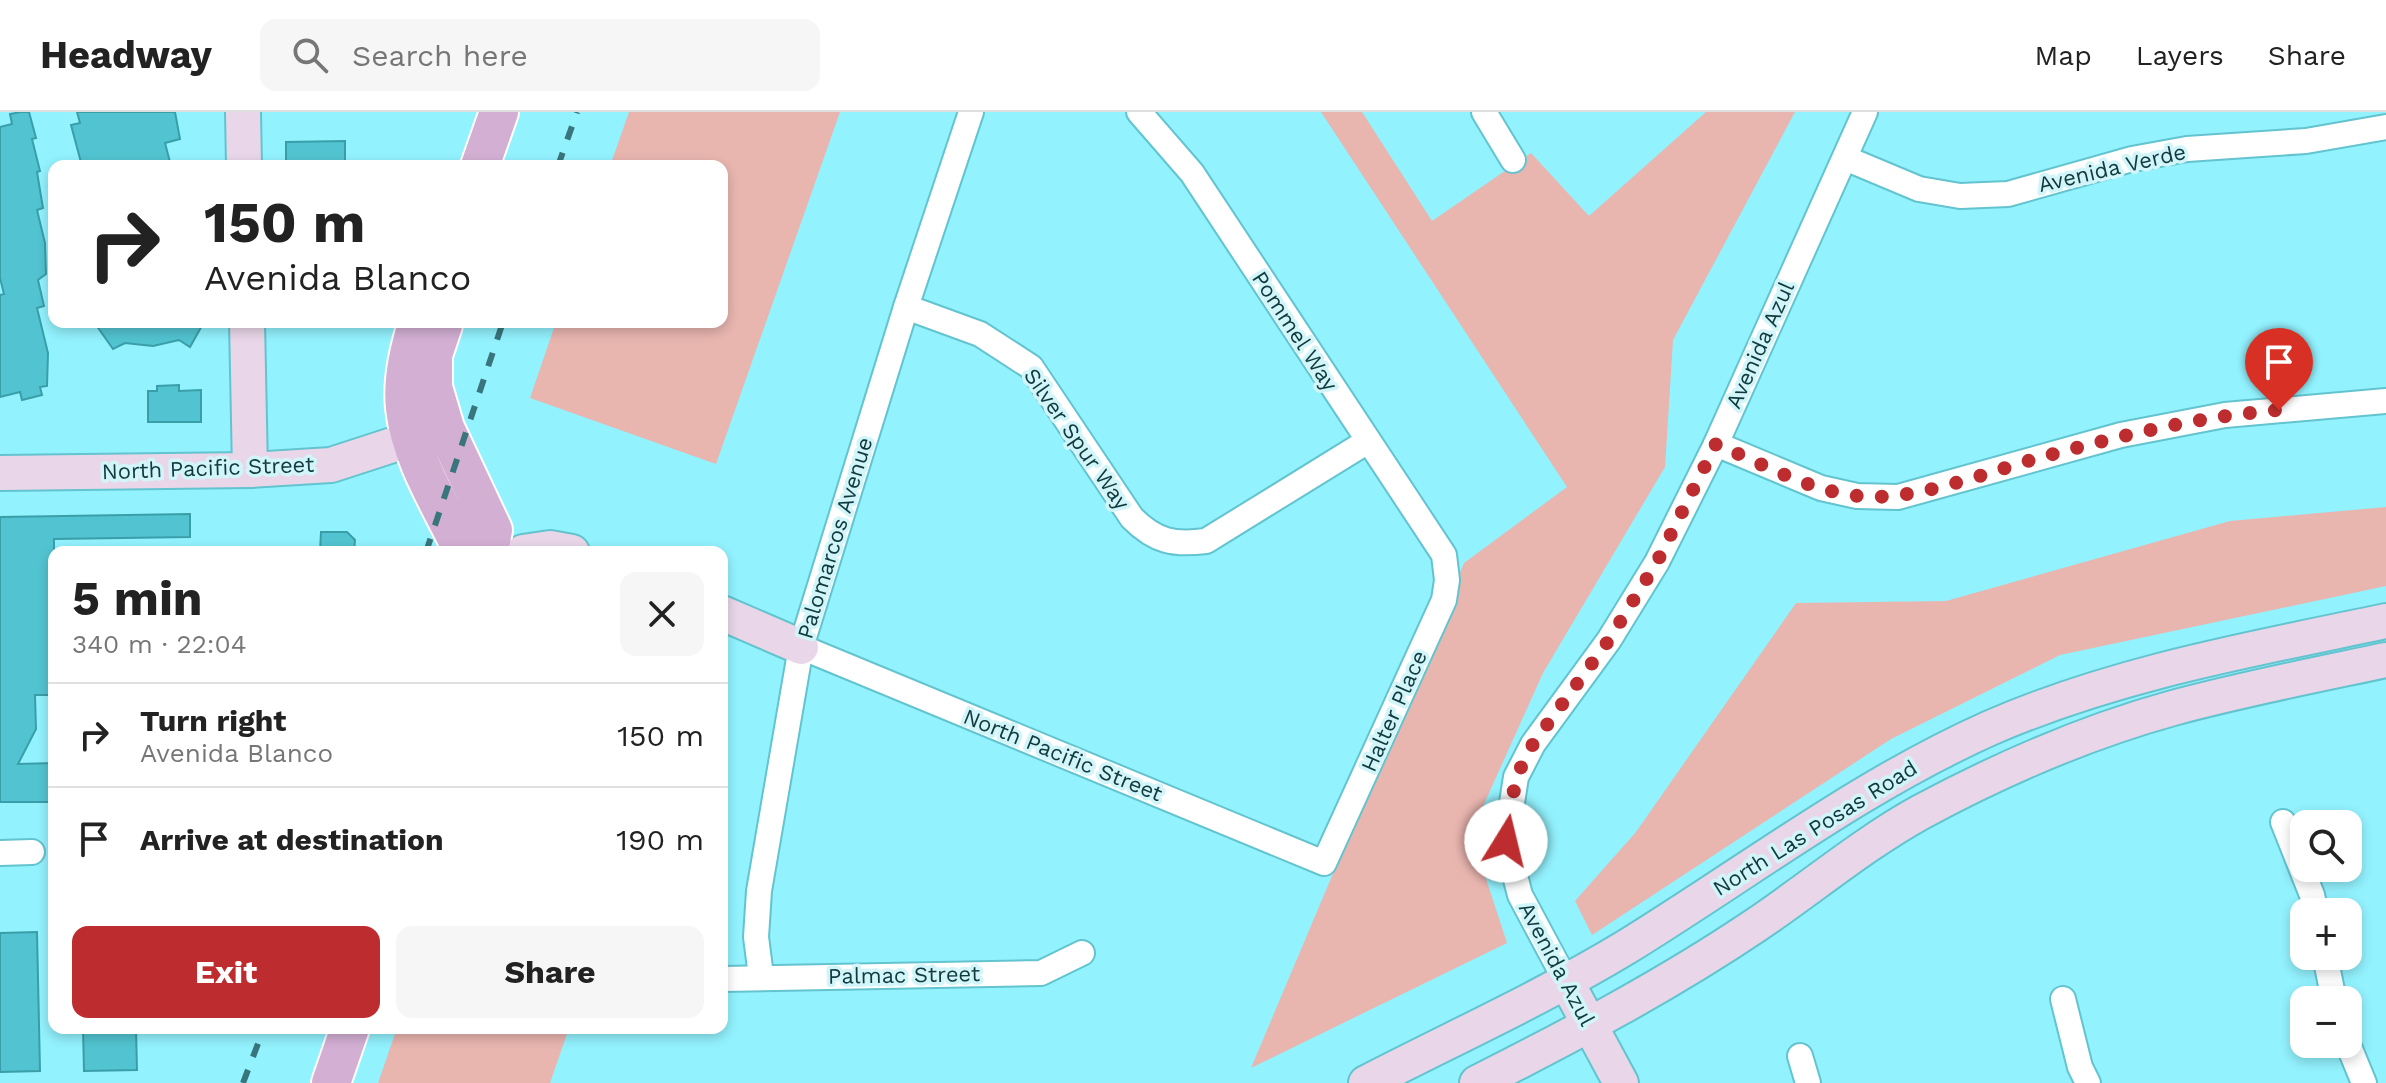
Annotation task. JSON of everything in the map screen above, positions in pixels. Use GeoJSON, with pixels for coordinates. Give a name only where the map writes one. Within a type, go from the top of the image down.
{"type":"FeatureCollection","features":[{"type":"Feature","properties":{"kind":"main road"},"geometry":{"type":"LineString","coordinates":[[243,112],[244,160]]}},
{"type":"Feature","properties":{"kind":"main road"},"geometry":{"type":"LineString","coordinates":[[482,160],[499,112]]}},
{"type":"Feature","properties":{"kind":"main road"},"geometry":{"type":"LineString","coordinates":[[247,328],[250,470]]}},
{"type":"Feature","properties":{"kind":"main road"},"geometry":{"type":"LineString","coordinates":[[417,328],[405,384],[405,408],[411,439],[461,546]]}},
{"type":"Feature","properties":{"kind":"main road"},"geometry":{"type":"LineString","coordinates":[[442,328],[433,355],[433,387],[445,428],[493,530],[490,546]]}},
{"type":"Feature","properties":{"kind":"main road","name":"North Pacific Street"},"geometry":{"type":"LineString","coordinates":[[0,473],[250,470],[331,465],[411,439]]}},
{"type":"Feature","properties":{"kind":"main road"},"geometry":{"type":"LineString","coordinates":[[728,616],[801,647]]}},
{"type":"Feature","properties":{"kind":"main road","name":"North Las Posas Road"},"geometry":{"type":"LineString","coordinates":[[1366,1083],[1566,981],[1631,944],[1838,809],[1991,728],[2091,690],[2211,658],[2386,621]]}},
{"type":"Feature","properties":{"kind":"main road","name":"North Las Posas Road"},"geometry":{"type":"LineString","coordinates":[[1477,1083],[1590,1025],[1755,926],[1918,814],[2024,762],[2171,709],[2256,687],[2386,660]]}},
{"type":"Feature","properties":{"kind":"main road","name":"Avenida Azul"},"geometry":{"type":"LineString","coordinates":[[1566,981],[1621,1083]]}},
{"type":"Feature","properties":{"kind":"main road"},"geometry":{"type":"LineString","coordinates":[[331,1083],[348,1034]]}},
{"type":"Feature","properties":{"kind":"street","name":"Palomarcos Avenue"},"geometry":{"type":"LineString","coordinates":[[761,976],[756,937],[759,891],[801,647],[906,307],[971,112]]}},
{"type":"Feature","properties":{"kind":"street","name":"Pommel Way"},"geometry":{"type":"LineString","coordinates":[[1139,112],[1192,173],[1444,555]]}},
{"type":"Feature","properties":{"kind":"street","name":"Avenida Azul"},"geometry":{"type":"LineString","coordinates":[[1566,981],[1520,895],[1506,841],[1516,777],[1533,744],[1609,640],[1657,562],[1716,444],[1865,112]]}},
{"type":"Feature","properties":{"kind":"street"},"geometry":{"type":"LineString","coordinates":[[1488,113],[1513,160]]}},
{"type":"Feature","properties":{"kind":"street","name":"Avenida Verde"},"geometry":{"type":"LineString","coordinates":[[1845,158],[1919,189],[1960,196],[2008,194],[2132,159],[2187,149],[2306,141],[2386,127]]}},
{"type":"Feature","properties":{"kind":"street","name":"Silver Spur Way"},"geometry":{"type":"LineString","coordinates":[[906,307],[980,334],[1031,367],[1132,518],[1145,531],[1178,544],[1206,541],[1368,441]]}},
{"type":"Feature","properties":{"kind":"street"},"geometry":{"type":"LineString","coordinates":[[1716,444],[1821,488],[1857,496],[1898,497],[2136,432],[2225,415],[2386,401]]}},
{"type":"Feature","properties":{"kind":"street","name":"Halter Place"},"geometry":{"type":"LineString","coordinates":[[1324,863],[1444,600],[1447,580],[1444,555]]}},
{"type":"Feature","properties":{"kind":"street","name":"North Pacific Street"},"geometry":{"type":"LineString","coordinates":[[801,647],[1324,863]]}},
{"type":"Feature","properties":{"kind":"street"},"geometry":{"type":"LineString","coordinates":[[2283,822],[2313,898]]}},
{"type":"Feature","properties":{"kind":"street"},"geometry":{"type":"LineString","coordinates":[[0,853],[32,852]]}},
{"type":"Feature","properties":{"kind":"street","name":"Palmac Street"},"geometry":{"type":"LineString","coordinates":[[728,979],[1041,973],[1082,953]]}},
{"type":"Feature","properties":{"kind":"street"},"geometry":{"type":"LineString","coordinates":[[2063,999],[2080,1067],[2088,1083]]}},
{"type":"Feature","properties":{"kind":"street"},"geometry":{"type":"LineString","coordinates":[[1800,1056],[1808,1083]]}},
{"type":"Feature","properties":{"kind":"street"},"geometry":{"type":"LineString","coordinates":[[2354,1058],[2364,1083]]}},
{"type":"Feature","properties":{"kind":"shaded area"},"geometry":{"type":"Polygon","coordinates":[[[629,112],[840,112],[716,464],[530,398],[554,328],[728,328],[728,160],[612,160],[629,112]]]}},
{"type":"Feature","properties":{"kind":"shaded area"},"geometry":{"type":"Polygon","coordinates":[[[1321,112],[1362,112],[1432,221],[1531,153],[1589,216],[1706,112],[1795,112],[1673,340],[1665,467],[1543,673],[1471,833],[1507,943],[1251,1068],[1464,563],[1567,487],[1321,112]]]}},
{"type":"Feature","properties":{"kind":"shaded area"},"geometry":{"type":"Polygon","coordinates":[[[2386,507],[2386,586],[2060,655],[1891,739],[1592,935],[1575,901],[1636,832],[1796,603],[1946,601],[2230,521],[2386,507]]]}},
{"type":"Feature","properties":{"kind":"shaded area"},"geometry":{"type":"Polygon","coordinates":[[[395,1034],[567,1034],[550,1083],[378,1083],[395,1034]]]}},
{"type":"Feature","properties":{"kind":"building"},"geometry":{"type":"Polygon","coordinates":[[[29,112],[40,171],[37,172],[43,208],[37,210],[45,243],[46,274],[38,280],[44,306],[37,308],[48,353],[47,386],[40,387],[42,395],[22,400],[20,392],[0,397],[0,295],[4,294],[0,278],[0,127],[12,124],[10,114],[29,112]]]}},
{"type":"Feature","properties":{"kind":"building"},"geometry":{"type":"Polygon","coordinates":[[[77,112],[175,112],[180,139],[165,143],[169,160],[80,160],[71,125],[80,123],[77,112]]]}},
{"type":"Feature","properties":{"kind":"building"},"geometry":{"type":"Polygon","coordinates":[[[345,141],[345,160],[286,160],[286,142],[345,141]]]}},
{"type":"Feature","properties":{"kind":"building"},"geometry":{"type":"Polygon","coordinates":[[[98,328],[201,328],[190,347],[179,340],[153,346],[125,343],[113,349],[98,328]]]}},
{"type":"Feature","properties":{"kind":"building"},"geometry":{"type":"Polygon","coordinates":[[[179,385],[179,391],[201,390],[201,422],[148,422],[148,391],[157,391],[157,386],[179,385]]]}},
{"type":"Feature","properties":{"kind":"building"},"geometry":{"type":"Polygon","coordinates":[[[190,514],[190,537],[54,539],[54,546],[48,546],[48,695],[35,695],[36,729],[18,764],[48,763],[48,802],[0,802],[0,517],[190,514]]]}},
{"type":"Feature","properties":{"kind":"building"},"geometry":{"type":"Polygon","coordinates":[[[321,532],[347,532],[355,540],[354,546],[320,546],[321,532]]]}},
{"type":"Feature","properties":{"kind":"building"},"geometry":{"type":"Polygon","coordinates":[[[37,932],[40,1071],[0,1072],[0,933],[37,932]]]}},
{"type":"Feature","properties":{"kind":"building"},"geometry":{"type":"Polygon","coordinates":[[[83,1034],[136,1034],[137,1070],[84,1071],[83,1034]]]}},
{"type":"Feature","properties":{"kind":"railway"},"geometry":{"type":"LineString","coordinates":[[560,160],[577,112]]}},
{"type":"Feature","properties":{"kind":"railway"},"geometry":{"type":"LineString","coordinates":[[428,546],[501,328]]}},
{"type":"Feature","properties":{"kind":"railway"},"geometry":{"type":"LineString","coordinates":[[243,1083],[262,1034]]}},
{"type":"Feature","properties":{"kind":"route"},"geometry":{"type":"LineString","coordinates":[[1506,841],[1516,777],[1533,744],[1609,640],[1657,562],[1716,444],[1821,488],[1857,496],[1898,497],[2121,435],[2225,415],[2279,410]]}}]}
